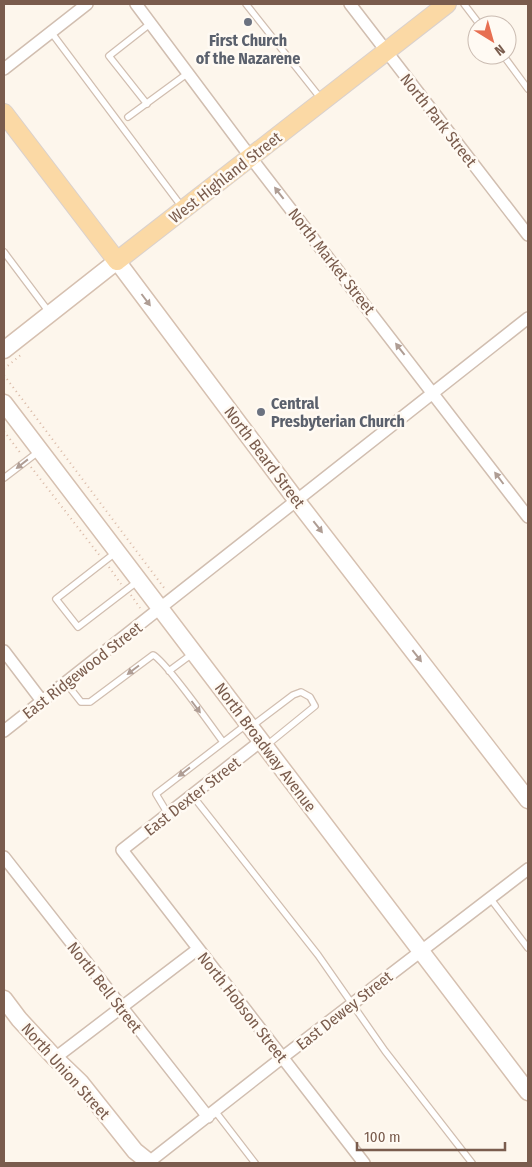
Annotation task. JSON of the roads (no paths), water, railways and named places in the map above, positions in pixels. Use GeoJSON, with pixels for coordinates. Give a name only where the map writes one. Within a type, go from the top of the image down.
{"type":"FeatureCollection","features":[{"type":"Feature","properties":{"kind":"main road","name":"West Highland Street"},"geometry":{"type":"LineString","coordinates":[[117,261],[447,4]]}},
{"type":"Feature","properties":{"kind":"main road","name":"North Beard Street"},"geometry":{"type":"LineString","coordinates":[[4,113],[117,261]]}},
{"type":"Feature","properties":{"kind":"street"},"geometry":{"type":"LineString","coordinates":[[4,69],[87,4]]}},
{"type":"Feature","properties":{"kind":"street","name":"North Market Street"},"geometry":{"type":"LineString","coordinates":[[136,4],[528,517]]}},
{"type":"Feature","properties":{"kind":"street","name":"North Park Street"},"geometry":{"type":"LineString","coordinates":[[350,4],[528,235]]}},
{"type":"Feature","properties":{"kind":"street","name":"West Highland Street"},"geometry":{"type":"LineString","coordinates":[[4,350],[117,261]]}},
{"type":"Feature","properties":{"kind":"street","name":"North Beard Street"},"geometry":{"type":"LineString","coordinates":[[117,261],[298,501],[528,800]]}},
{"type":"Feature","properties":{"kind":"street","name":"East Ridgewood Street"},"geometry":{"type":"LineString","coordinates":[[4,731],[528,318]]}},
{"type":"Feature","properties":{"kind":"street","name":"North Broadway Avenue"},"geometry":{"type":"LineString","coordinates":[[4,403],[40,450],[111,557],[132,585],[160,609],[194,652],[528,1092]]}},
{"type":"Feature","properties":{"kind":"street"},"geometry":{"type":"LineString","coordinates":[[4,651],[42,701]]}},
{"type":"Feature","properties":{"kind":"street","name":"East Dexter Street"},"geometry":{"type":"LineString","coordinates":[[122,850],[192,795],[263,744]]}},
{"type":"Feature","properties":{"kind":"street","name":"North Hobson Street"},"geometry":{"type":"LineString","coordinates":[[122,850],[364,1163]]}},
{"type":"Feature","properties":{"kind":"street","name":"North Bell Street"},"geometry":{"type":"LineString","coordinates":[[4,856],[121,1007],[211,1114]]}},
{"type":"Feature","properties":{"kind":"street","name":"East Dewey Street"},"geometry":{"type":"LineString","coordinates":[[150,1162],[351,1004],[528,869]]}},
{"type":"Feature","properties":{"kind":"street"},"geometry":{"type":"LineString","coordinates":[[55,1058],[198,949]]}},
{"type":"Feature","properties":{"kind":"street","name":"North Union Street"},"geometry":{"type":"LineString","coordinates":[[4,999],[19,1019],[80,1082],[135,1151],[150,1162]]}},
{"type":"Feature","properties":{"kind":"lane"},"geometry":{"type":"LineString","coordinates":[[246,4],[323,101]]}},
{"type":"Feature","properties":{"kind":"lane"},"geometry":{"type":"LineString","coordinates":[[464,4],[472,15]]}},
{"type":"Feature","properties":{"kind":"lane"},"geometry":{"type":"LineString","coordinates":[[147,104],[109,56],[151,23]]}},
{"type":"Feature","properties":{"kind":"lane"},"geometry":{"type":"LineString","coordinates":[[51,32],[184,209]]}},
{"type":"Feature","properties":{"kind":"lane"},"geometry":{"type":"LineString","coordinates":[[510,65],[528,89]]}},
{"type":"Feature","properties":{"kind":"lane"},"geometry":{"type":"LineString","coordinates":[[128,117],[188,73]]}},
{"type":"Feature","properties":{"kind":"lane"},"geometry":{"type":"LineString","coordinates":[[4,252],[50,313]]}},
{"type":"Feature","properties":{"kind":"lane"},"geometry":{"type":"LineString","coordinates":[[4,478],[40,450]]}},
{"type":"Feature","properties":{"kind":"lane"},"geometry":{"type":"LineString","coordinates":[[111,557],[56,599],[78,627],[132,585]]}},
{"type":"Feature","properties":{"kind":"lane"},"geometry":{"type":"LineString","coordinates":[[169,671],[194,652]]}},
{"type":"Feature","properties":{"kind":"lane"},"geometry":{"type":"LineString","coordinates":[[66,683],[81,702],[90,702],[152,655],[156,656],[223,742]]}},
{"type":"Feature","properties":{"kind":"lane"},"geometry":{"type":"LineString","coordinates":[[168,814],[156,794],[223,742],[293,695],[301,692],[310,697],[315,706],[263,744]]}},
{"type":"Feature","properties":{"kind":"lane"},"geometry":{"type":"LineString","coordinates":[[192,795],[318,956],[346,994],[351,1004],[472,1163]]}},
{"type":"Feature","properties":{"kind":"lane"},"geometry":{"type":"LineString","coordinates":[[490,898],[528,948]]}},
{"type":"Feature","properties":{"kind":"lane"},"geometry":{"type":"LineString","coordinates":[[211,1114],[255,1163]]}},
{"type":"Feature","properties":{"kind":"place","name":"First Church of the Nazarene"},"geometry":{"type":"Point","coordinates":[248,22]}},
{"type":"Feature","properties":{"kind":"place","name":"Central Presbyterian Church"},"geometry":{"type":"Point","coordinates":[261,412]}}]}
